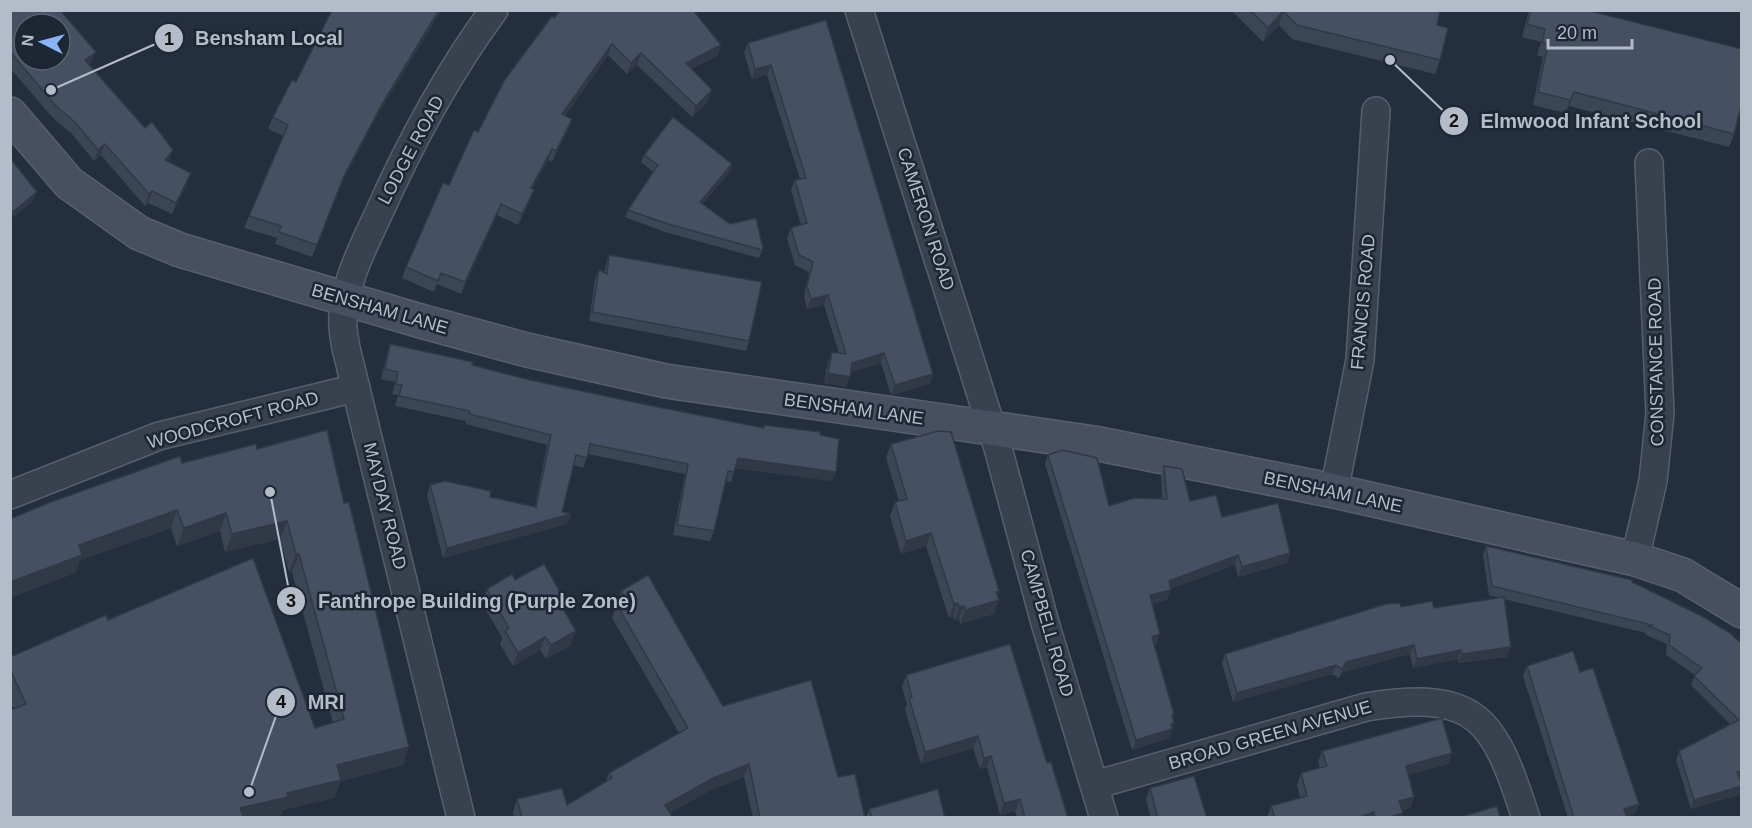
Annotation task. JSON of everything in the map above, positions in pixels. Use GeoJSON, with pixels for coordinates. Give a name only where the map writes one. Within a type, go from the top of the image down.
{"type":"FeatureCollection","features":[{"type":"Feature","properties":{"kind":"street","name":"LODGE ROAD"},"geometry":{"type":"LineString","coordinates":[[346,299],[365,243],[394,180],[456,68],[495,10]]}},
{"type":"Feature","properties":{"kind":"street","name":"CAMERON ROAD"},"geometry":{"type":"LineString","coordinates":[[859,10],[991,428]]}},
{"type":"Feature","properties":{"kind":"street","name":"FRANCIS ROAD"},"geometry":{"type":"LineString","coordinates":[[1334,491],[1360,360],[1376,111]]}},
{"type":"Feature","properties":{"kind":"street","name":"BENSHAM LANE"},"geometry":{"type":"LineString","coordinates":[[10,114],[69,183],[139,233],[180,250],[346,299],[527,350],[666,381],[767,398],[991,428],[1141,452],[1334,491],[1635,559],[1683,575],[1742,611]]}},
{"type":"Feature","properties":{"kind":"street","name":"CONSTANCE ROAD"},"geometry":{"type":"LineString","coordinates":[[1635,559],[1654,472],[1660,413],[1648,163]]}},
{"type":"Feature","properties":{"kind":"street","name":"MAYDAY ROAD"},"geometry":{"type":"LineString","coordinates":[[346,299],[343,316],[344,339],[461,818]]}},
{"type":"Feature","properties":{"kind":"street","name":"WOODCROFT ROAD"},"geometry":{"type":"LineString","coordinates":[[10,495],[159,436],[356,388]]}},
{"type":"Feature","properties":{"kind":"street","name":"CAMPBELL ROAD"},"geometry":{"type":"LineString","coordinates":[[991,428],[1104,818]]}},
{"type":"Feature","properties":{"kind":"street","name":"BROAD GREEN AVENUE"},"geometry":{"type":"LineString","coordinates":[[1095,785],[1366,706],[1392,702],[1429,703],[1461,710],[1472,715],[1489,729],[1510,770],[1526,818]]}},
{"type":"Feature","properties":{"kind":"building"},"geometry":{"type":"Polygon","coordinates":[[[10,10],[60,10],[62,12],[12,12],[12,54],[10,52],[10,10]]]}},
{"type":"Feature","properties":{"kind":"building"},"geometry":{"type":"Polygon","coordinates":[[[332,10],[439,10],[382,104],[344,176],[317,245],[279,232],[281,226],[249,216],[288,125],[273,117],[292,80],[296,82],[332,10]]]}},
{"type":"Feature","properties":{"kind":"building"},"geometry":{"type":"Polygon","coordinates":[[[561,10],[693,10],[721,45],[686,63],[712,90],[696,106],[641,53],[631,63],[612,44],[562,114],[572,119],[556,151],[552,149],[531,188],[534,190],[522,214],[501,204],[465,282],[441,273],[438,281],[406,267],[443,183],[449,185],[474,130],[478,132],[504,81],[552,16],[554,18],[561,10]]]}},
{"type":"Feature","properties":{"kind":"building"},"geometry":{"type":"Polygon","coordinates":[[[1250,10],[1440,10],[1437,25],[1448,28],[1440,60],[1297,25],[1283,11],[1268,28],[1250,10]]]}},
{"type":"Feature","properties":{"kind":"building"},"geometry":{"type":"Polygon","coordinates":[[[1531,10],[1586,10],[1742,49],[1742,102],[1734,134],[1574,92],[1570,100],[1538,92],[1548,44],[1542,42],[1545,29],[1527,24],[1531,10]]]}},
{"type":"Feature","properties":{"kind":"building"},"geometry":{"type":"Polygon","coordinates":[[[826,20],[933,374],[895,385],[884,353],[852,363],[850,377],[828,373],[832,352],[846,354],[828,295],[811,299],[807,286],[813,262],[799,255],[791,228],[807,223],[795,180],[806,178],[771,65],[755,69],[748,43],[826,20]]]}},
{"type":"Feature","properties":{"kind":"building"},"geometry":{"type":"Polygon","coordinates":[[[72,24],[96,52],[85,60],[145,128],[152,122],[173,150],[165,160],[191,173],[176,203],[152,191],[149,194],[105,144],[98,150],[76,123],[56,106],[27,72],[72,72],[72,24]]]}},
{"type":"Feature","properties":{"kind":"building"},"geometry":{"type":"Polygon","coordinates":[[[673,117],[732,164],[700,202],[730,224],[756,218],[762,250],[668,224],[628,210],[658,165],[644,155],[673,117]]]}},
{"type":"Feature","properties":{"kind":"building"},"geometry":{"type":"Polygon","coordinates":[[[10,158],[37,192],[10,214],[10,158]]]}},
{"type":"Feature","properties":{"kind":"building"},"geometry":{"type":"Polygon","coordinates":[[[609,255],[762,282],[749,341],[592,312],[599,270],[607,274],[609,255]]]}},
{"type":"Feature","properties":{"kind":"building"},"geometry":{"type":"Polygon","coordinates":[[[390,344],[473,362],[472,365],[526,379],[638,403],[764,428],[764,425],[820,432],[820,435],[839,439],[836,472],[738,458],[734,472],[728,471],[714,531],[677,525],[688,464],[590,444],[587,458],[576,455],[562,512],[571,514],[447,548],[430,485],[445,481],[491,491],[490,497],[536,507],[551,435],[470,414],[470,411],[399,396],[402,385],[396,384],[398,372],[385,369],[390,344]]]}},
{"type":"Feature","properties":{"kind":"building"},"geometry":{"type":"Polygon","coordinates":[[[327,430],[344,503],[349,502],[409,747],[337,765],[341,780],[287,793],[288,797],[240,808],[244,818],[10,818],[10,710],[26,704],[10,669],[10,657],[106,615],[108,620],[253,558],[315,728],[344,719],[299,554],[296,554],[287,521],[232,534],[226,513],[184,528],[177,510],[79,545],[82,555],[10,582],[10,519],[180,456],[182,463],[256,444],[257,449],[327,430]]]}},
{"type":"Feature","properties":{"kind":"building"},"geometry":{"type":"Polygon","coordinates":[[[938,431],[951,432],[999,591],[996,592],[999,600],[965,610],[964,606],[959,607],[958,603],[954,604],[931,533],[906,541],[895,502],[907,499],[891,444],[938,431]]]}},
{"type":"Feature","properties":{"kind":"building"},"geometry":{"type":"Polygon","coordinates":[[[1062,450],[1097,458],[1109,506],[1134,498],[1167,499],[1164,466],[1182,469],[1190,501],[1216,495],[1222,517],[1278,503],[1290,553],[1242,567],[1238,555],[1169,581],[1171,590],[1150,595],[1160,634],[1152,637],[1174,714],[1172,715],[1174,723],[1171,724],[1172,729],[1136,740],[1048,455],[1062,450]]]}},
{"type":"Feature","properties":{"kind":"building"},"geometry":{"type":"Polygon","coordinates":[[[1486,546],[1632,580],[1700,615],[1730,633],[1742,644],[1742,771],[1737,772],[1742,786],[1694,800],[1679,751],[1739,720],[1694,676],[1702,668],[1669,645],[1670,635],[1649,626],[1652,625],[1492,586],[1486,546]]]}},
{"type":"Feature","properties":{"kind":"building"},"geometry":{"type":"Polygon","coordinates":[[[544,564],[563,597],[558,600],[576,631],[551,645],[545,637],[518,653],[505,631],[509,628],[487,589],[512,574],[515,580],[544,564]]]}},
{"type":"Feature","properties":{"kind":"building"},"geometry":{"type":"Polygon","coordinates":[[[648,575],[723,706],[811,680],[838,777],[855,774],[865,818],[760,818],[749,764],[713,778],[665,805],[673,818],[522,818],[517,799],[562,788],[567,805],[612,778],[609,773],[688,728],[617,605],[626,599],[621,591],[648,575]]]}},
{"type":"Feature","properties":{"kind":"building"},"geometry":{"type":"Polygon","coordinates":[[[1504,597],[1511,647],[1462,654],[1461,650],[1417,659],[1414,645],[1346,662],[1342,669],[1336,665],[1237,693],[1225,654],[1386,604],[1400,603],[1401,607],[1432,601],[1434,608],[1504,597]]]}},
{"type":"Feature","properties":{"kind":"building"},"geometry":{"type":"Polygon","coordinates":[[[1010,644],[1047,763],[1051,762],[1068,818],[1025,818],[1020,799],[1004,803],[991,756],[984,758],[978,736],[925,752],[909,698],[912,697],[906,675],[1010,644]]]}},
{"type":"Feature","properties":{"kind":"building"},"geometry":{"type":"Polygon","coordinates":[[[1573,651],[1580,672],[1593,668],[1639,804],[1624,809],[1627,818],[1574,818],[1527,666],[1573,651]]]}},
{"type":"Feature","properties":{"kind":"building"},"geometry":{"type":"Polygon","coordinates":[[[1442,718],[1452,753],[1406,766],[1414,797],[1399,801],[1403,813],[1387,818],[1375,818],[1374,812],[1357,818],[1275,818],[1271,806],[1307,796],[1301,773],[1327,766],[1322,751],[1442,718]]]}},
{"type":"Feature","properties":{"kind":"building"},"geometry":{"type":"Polygon","coordinates":[[[1194,776],[1207,818],[1158,818],[1150,788],[1194,776]]]}},
{"type":"Feature","properties":{"kind":"building"},"geometry":{"type":"Polygon","coordinates":[[[938,789],[945,818],[872,818],[869,809],[938,789]]]}},
{"type":"Feature","properties":{"kind":"building"},"geometry":{"type":"Polygon","coordinates":[[[1497,806],[1500,818],[1461,817],[1497,806]]]}},
{"type":"Feature","properties":{"kind":"place","name":"Elmwood Infant School"},"geometry":{"type":"Point","coordinates":[1390,60]}},
{"type":"Feature","properties":{"kind":"place","name":"Bensham Local"},"geometry":{"type":"Point","coordinates":[51,90]}},
{"type":"Feature","properties":{"kind":"place","name":"Fanthrope Building (Purple Zone)"},"geometry":{"type":"Point","coordinates":[270,492]}},
{"type":"Feature","properties":{"kind":"place","name":"MRI"},"geometry":{"type":"Point","coordinates":[249,792]}}]}
